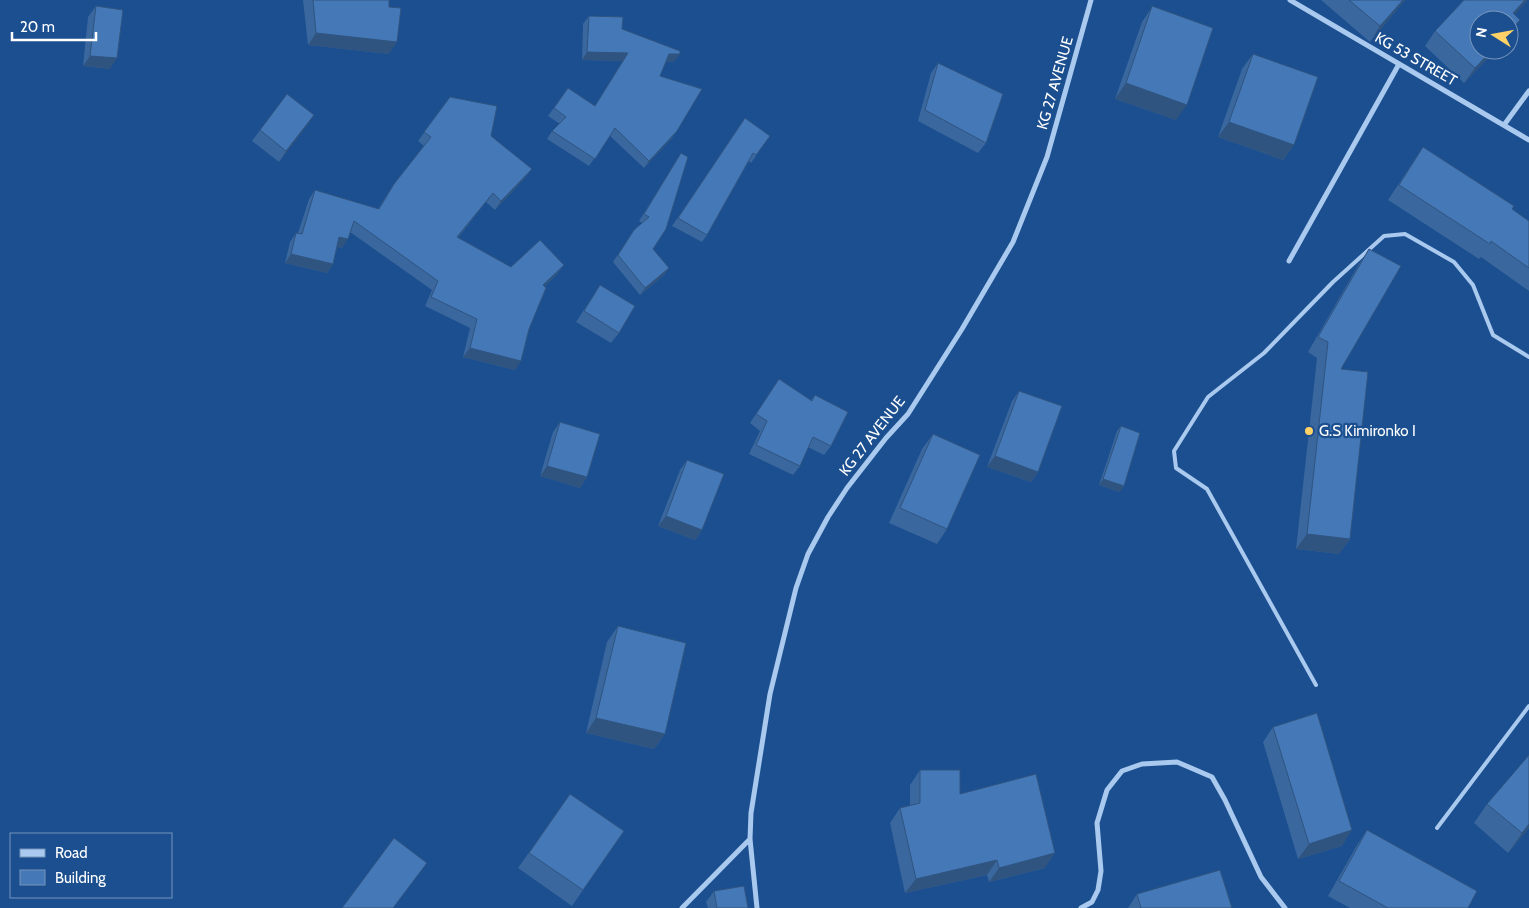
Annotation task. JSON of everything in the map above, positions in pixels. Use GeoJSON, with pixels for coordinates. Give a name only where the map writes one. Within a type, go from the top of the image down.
{"type":"FeatureCollection","features":[{"type":"Feature","properties":{"kind":"street","name":"KG 27 AVENUE"},"geometry":{"type":"LineString","coordinates":[[757,908],[750,839],[751,813],[770,694],[796,588],[808,554],[828,517],[847,488],[886,438],[908,414],[962,329],[1013,242],[1047,156],[1091,0]]}},
{"type":"Feature","properties":{"kind":"street","name":"KG 53 STREET"},"geometry":{"type":"LineString","coordinates":[[1294,1],[1529,140]]}},
{"type":"Feature","properties":{"kind":"street"},"geometry":{"type":"LineString","coordinates":[[1289,261],[1399,64]]}},
{"type":"Feature","properties":{"kind":"street"},"geometry":{"type":"LineString","coordinates":[[1504,126],[1529,91]]}},
{"type":"Feature","properties":{"kind":"street"},"geometry":{"type":"LineString","coordinates":[[1081,908],[1092,902],[1098,890],[1101,871],[1098,823],[1107,790],[1122,771],[1142,764],[1177,762],[1212,777],[1225,800],[1261,877],[1285,908]]}},
{"type":"Feature","properties":{"kind":"street"},"geometry":{"type":"LineString","coordinates":[[682,908],[750,839]]}},
{"type":"Feature","properties":{"kind":"lane"},"geometry":{"type":"LineString","coordinates":[[1316,685],[1207,489],[1176,468],[1174,450],[1208,396],[1264,353],[1333,282],[1384,236],[1405,234],[1454,262],[1473,285],[1493,336],[1529,357]]}},
{"type":"Feature","properties":{"kind":"lane"},"geometry":{"type":"LineString","coordinates":[[1437,828],[1529,706]]}},
{"type":"Feature","properties":{"kind":"building"},"geometry":{"type":"Polygon","coordinates":[[[313,0],[389,0],[389,7],[401,8],[397,42],[316,33],[313,0]]]}},
{"type":"Feature","properties":{"kind":"building"},"geometry":{"type":"Polygon","coordinates":[[[1349,0],[1403,0],[1380,26],[1349,0]]]}},
{"type":"Feature","properties":{"kind":"building"},"geometry":{"type":"Polygon","coordinates":[[[1464,0],[1525,0],[1516,10],[1469,10],[1469,60],[1483,60],[1475,68],[1435,31],[1464,0]]]}},
{"type":"Feature","properties":{"kind":"building"},"geometry":{"type":"Polygon","coordinates":[[[96,6],[123,10],[117,58],[90,56],[96,6]]]}},
{"type":"Feature","properties":{"kind":"building"},"geometry":{"type":"Polygon","coordinates":[[[1152,6],[1213,28],[1187,105],[1126,83],[1152,6]]]}},
{"type":"Feature","properties":{"kind":"building"},"geometry":{"type":"Polygon","coordinates":[[[589,16],[623,17],[622,29],[680,51],[680,54],[669,54],[660,76],[702,89],[677,131],[649,161],[615,128],[595,159],[552,131],[566,117],[554,108],[568,88],[595,106],[628,53],[587,52],[589,16]]]}},
{"type":"Feature","properties":{"kind":"building"},"geometry":{"type":"Polygon","coordinates":[[[1253,54],[1318,77],[1294,145],[1229,122],[1253,54]]]}},
{"type":"Feature","properties":{"kind":"building"},"geometry":{"type":"Polygon","coordinates":[[[938,63],[1003,94],[986,143],[925,110],[938,63]]]}},
{"type":"Feature","properties":{"kind":"building"},"geometry":{"type":"Polygon","coordinates":[[[287,94],[314,115],[286,151],[260,130],[287,94]]]}},
{"type":"Feature","properties":{"kind":"building"},"geometry":{"type":"Polygon","coordinates":[[[450,97],[497,106],[491,136],[532,169],[501,201],[493,193],[457,237],[511,267],[540,240],[564,265],[543,285],[546,288],[529,329],[521,361],[470,348],[477,319],[431,297],[438,281],[354,221],[348,239],[339,237],[333,264],[291,254],[296,233],[302,234],[315,190],[379,209],[394,184],[431,137],[424,132],[450,97]]]}},
{"type":"Feature","properties":{"kind":"building"},"geometry":{"type":"Polygon","coordinates":[[[745,118],[770,136],[756,155],[753,153],[707,235],[678,218],[745,118]]]}},
{"type":"Feature","properties":{"kind":"building"},"geometry":{"type":"Polygon","coordinates":[[[1423,147],[1514,206],[1512,209],[1529,221],[1529,268],[1491,241],[1490,244],[1399,185],[1423,147]]]}},
{"type":"Feature","properties":{"kind":"building"},"geometry":{"type":"Polygon","coordinates":[[[681,153],[688,157],[666,229],[653,249],[669,268],[645,288],[618,255],[634,230],[649,217],[644,214],[681,153]]]}},
{"type":"Feature","properties":{"kind":"building"},"geometry":{"type":"Polygon","coordinates":[[[1369,249],[1401,266],[1341,369],[1368,372],[1350,539],[1307,534],[1328,342],[1318,337],[1369,249]]]}},
{"type":"Feature","properties":{"kind":"building"},"geometry":{"type":"Polygon","coordinates":[[[600,285],[635,306],[619,333],[584,311],[600,285]]]}},
{"type":"Feature","properties":{"kind":"building"},"geometry":{"type":"Polygon","coordinates":[[[779,379],[812,401],[815,395],[848,412],[831,446],[813,437],[800,466],[756,445],[767,421],[756,414],[779,379]]]}},
{"type":"Feature","properties":{"kind":"building"},"geometry":{"type":"Polygon","coordinates":[[[1019,391],[1062,406],[1038,472],[995,456],[1019,391]]]}},
{"type":"Feature","properties":{"kind":"building"},"geometry":{"type":"Polygon","coordinates":[[[560,422],[600,434],[587,477],[547,466],[560,422]]]}},
{"type":"Feature","properties":{"kind":"building"},"geometry":{"type":"Polygon","coordinates":[[[1121,426],[1140,433],[1124,486],[1103,479],[1121,426]]]}},
{"type":"Feature","properties":{"kind":"building"},"geometry":{"type":"Polygon","coordinates":[[[933,434],[980,455],[947,529],[900,508],[933,434]]]}},
{"type":"Feature","properties":{"kind":"building"},"geometry":{"type":"Polygon","coordinates":[[[687,460],[724,474],[702,530],[666,516],[687,460]]]}},
{"type":"Feature","properties":{"kind":"building"},"geometry":{"type":"Polygon","coordinates":[[[618,626],[686,643],[665,734],[596,718],[618,626]]]}},
{"type":"Feature","properties":{"kind":"building"},"geometry":{"type":"Polygon","coordinates":[[[1317,713],[1352,830],[1309,844],[1273,727],[1317,713]]]}},
{"type":"Feature","properties":{"kind":"building"},"geometry":{"type":"Polygon","coordinates":[[[1529,755],[1529,824],[1522,833],[1487,804],[1529,755]]]}},
{"type":"Feature","properties":{"kind":"building"},"geometry":{"type":"Polygon","coordinates":[[[920,770],[960,770],[960,794],[1036,774],[1055,853],[999,868],[997,860],[916,879],[900,808],[920,803],[920,770]]]}},
{"type":"Feature","properties":{"kind":"building"},"geometry":{"type":"Polygon","coordinates":[[[570,794],[624,831],[583,890],[529,853],[570,794]]]}},
{"type":"Feature","properties":{"kind":"building"},"geometry":{"type":"Polygon","coordinates":[[[1367,830],[1477,891],[1468,908],[1388,908],[1339,881],[1367,830]]]}},
{"type":"Feature","properties":{"kind":"building"},"geometry":{"type":"Polygon","coordinates":[[[394,838],[427,863],[393,908],[342,908],[394,838]]]}},
{"type":"Feature","properties":{"kind":"building"},"geometry":{"type":"Polygon","coordinates":[[[1220,870],[1232,908],[1141,908],[1137,894],[1220,870]]]}},
{"type":"Feature","properties":{"kind":"building"},"geometry":{"type":"Polygon","coordinates":[[[744,886],[748,908],[717,908],[714,891],[744,886]]]}},
{"type":"Feature","properties":{"kind":"place","name":"G.S Kimironko I"},"geometry":{"type":"Point","coordinates":[1309,431]}}]}
